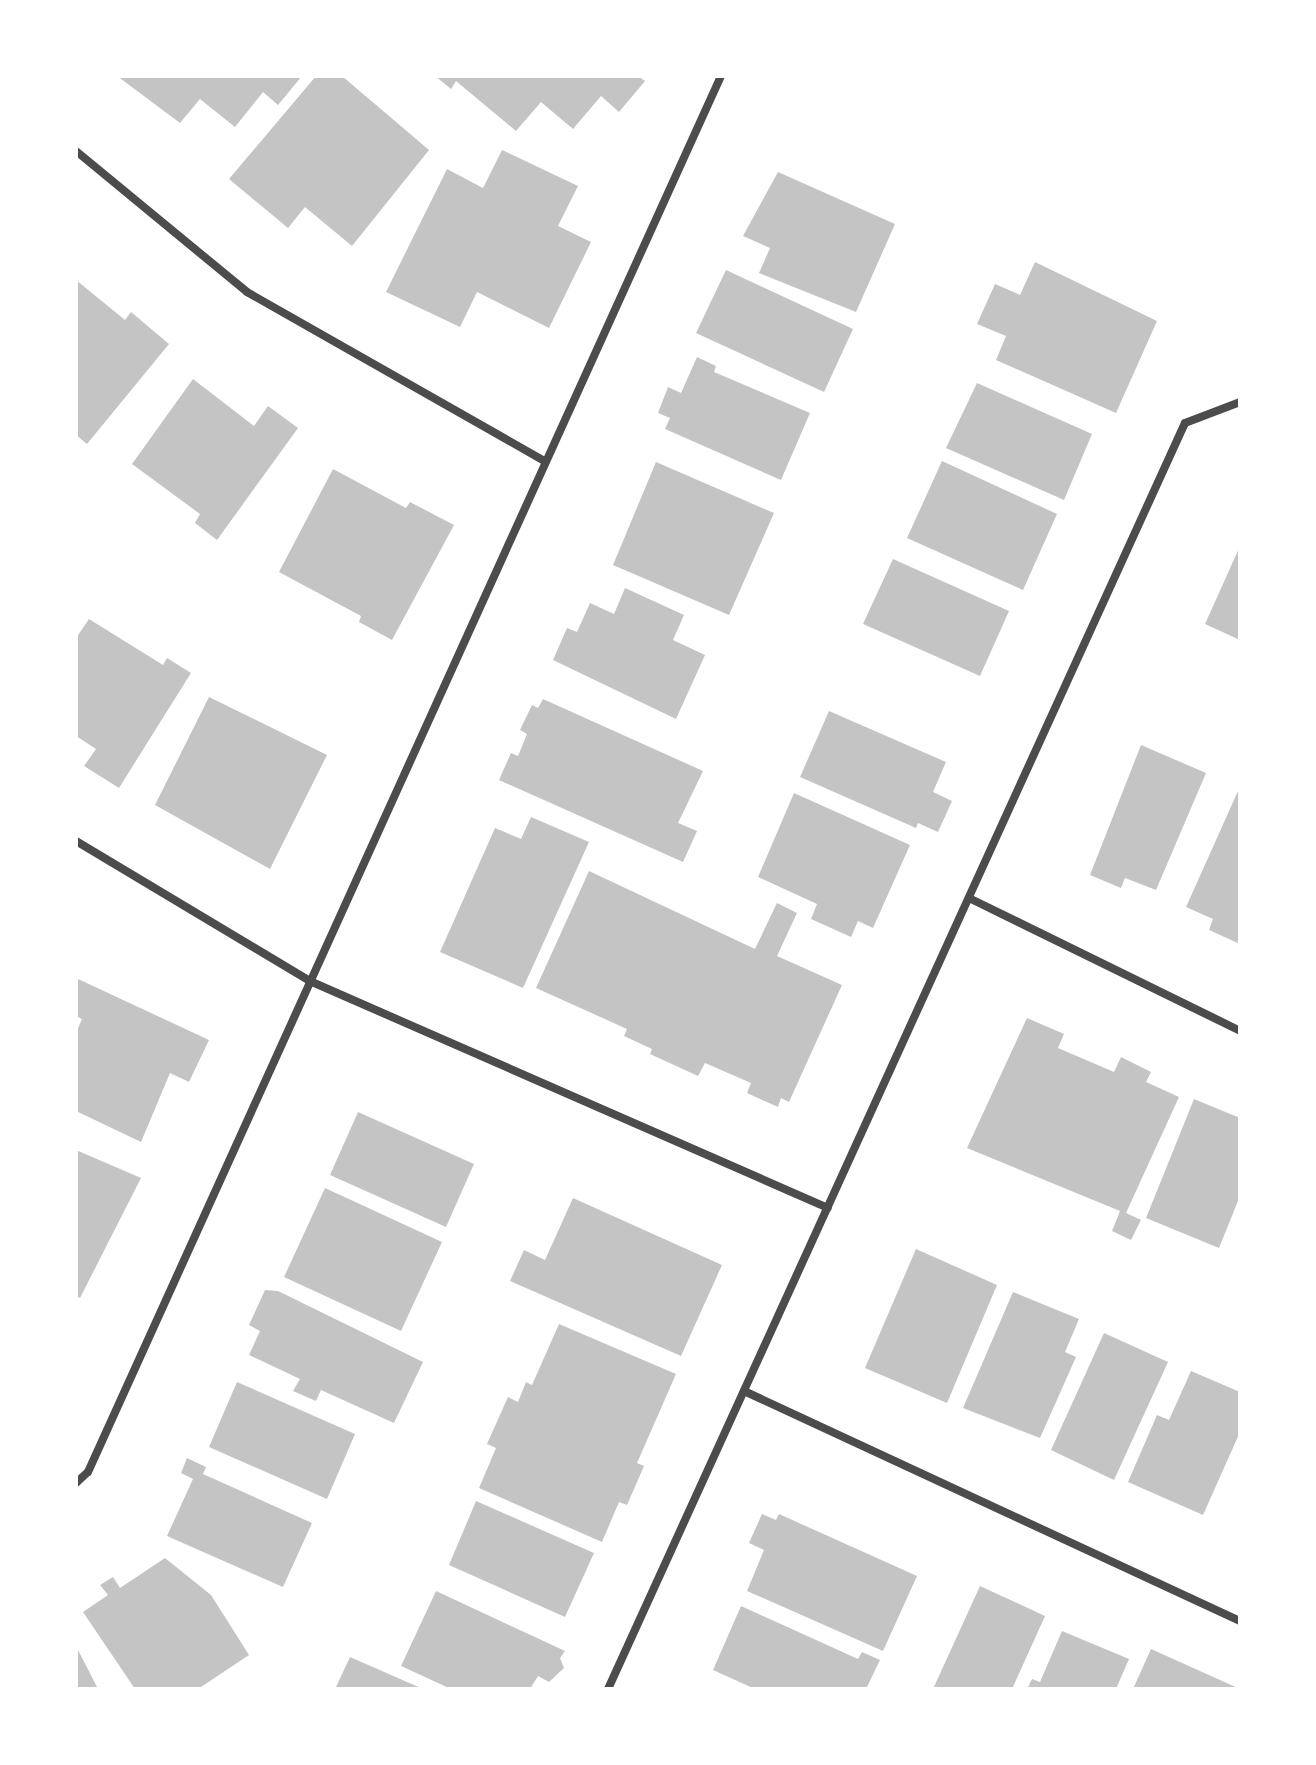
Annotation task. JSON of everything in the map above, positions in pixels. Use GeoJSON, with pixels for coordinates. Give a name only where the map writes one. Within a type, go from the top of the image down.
{"type":"FeatureCollection","features":[{"type":"Feature","properties":{"kind":"street"},"geometry":{"type":"LineString","coordinates":[[76,1483],[88,1472],[721,76]]}},
{"type":"Feature","properties":{"kind":"street"},"geometry":{"type":"LineString","coordinates":[[76,151],[247,292],[544,461]]}},
{"type":"Feature","properties":{"kind":"street"},"geometry":{"type":"LineString","coordinates":[[608,1689],[971,899],[1185,423],[1240,402]]}},
{"type":"Feature","properties":{"kind":"street"},"geometry":{"type":"LineString","coordinates":[[76,841],[312,982],[828,1208]]}},
{"type":"Feature","properties":{"kind":"street"},"geometry":{"type":"LineString","coordinates":[[971,899],[1240,1031]]}},
{"type":"Feature","properties":{"kind":"street"},"geometry":{"type":"LineString","coordinates":[[744,1391],[1240,1621]]}},
{"type":"Feature","properties":{"kind":"building"},"geometry":{"type":"Polygon","coordinates":[[[117,76],[302,76],[278,105],[263,92],[235,127],[200,99],[180,123],[117,76]]]}},
{"type":"Feature","properties":{"kind":"building"},"geometry":{"type":"Polygon","coordinates":[[[316,76],[342,76],[429,150],[352,246],[305,207],[288,228],[229,179],[316,76]]]}},
{"type":"Feature","properties":{"kind":"building"},"geometry":{"type":"Polygon","coordinates":[[[435,76],[638,76],[645,81],[619,112],[601,96],[573,129],[541,102],[516,131],[456,81],[451,89],[435,76]]]}},
{"type":"Feature","properties":{"kind":"building"},"geometry":{"type":"Polygon","coordinates":[[[502,150],[578,186],[558,226],[591,242],[549,328],[477,292],[460,327],[386,292],[447,169],[483,188],[502,150]]]}},
{"type":"Feature","properties":{"kind":"building"},"geometry":{"type":"Polygon","coordinates":[[[778,172],[895,224],[856,312],[759,273],[770,248],[743,236],[778,172]]]}},
{"type":"Feature","properties":{"kind":"building"},"geometry":{"type":"Polygon","coordinates":[[[1035,262],[1157,321],[1116,413],[996,360],[1006,336],[977,324],[995,284],[1020,295],[1035,262]]]}},
{"type":"Feature","properties":{"kind":"building"},"geometry":{"type":"Polygon","coordinates":[[[726,270],[853,329],[824,392],[696,333],[726,270]]]}},
{"type":"Feature","properties":{"kind":"building"},"geometry":{"type":"Polygon","coordinates":[[[76,280],[125,320],[131,312],[169,344],[87,444],[76,435],[76,280]]]}},
{"type":"Feature","properties":{"kind":"building"},"geometry":{"type":"Polygon","coordinates":[[[697,357],[716,366],[714,372],[810,413],[781,480],[665,429],[670,418],[658,413],[668,387],[681,393],[697,357]]]}},
{"type":"Feature","properties":{"kind":"building"},"geometry":{"type":"Polygon","coordinates":[[[193,379],[254,426],[268,406],[298,428],[217,540],[195,523],[200,514],[132,464],[193,379]]]}},
{"type":"Feature","properties":{"kind":"building"},"geometry":{"type":"Polygon","coordinates":[[[977,383],[1092,434],[1064,500],[946,448],[977,383]]]}},
{"type":"Feature","properties":{"kind":"building"},"geometry":{"type":"Polygon","coordinates":[[[942,461],[1057,514],[1023,590],[907,538],[942,461]]]}},
{"type":"Feature","properties":{"kind":"building"},"geometry":{"type":"Polygon","coordinates":[[[656,462],[774,513],[729,615],[613,565],[656,462]]]}},
{"type":"Feature","properties":{"kind":"building"},"geometry":{"type":"Polygon","coordinates":[[[333,469],[406,508],[410,502],[454,525],[392,640],[359,622],[361,616],[279,572],[333,469]]]}},
{"type":"Feature","properties":{"kind":"building"},"geometry":{"type":"Polygon","coordinates":[[[1240,546],[1240,640],[1205,624],[1240,546]]]}},
{"type":"Feature","properties":{"kind":"building"},"geometry":{"type":"Polygon","coordinates":[[[893,559],[1009,611],[980,676],[863,624],[893,559]]]}},
{"type":"Feature","properties":{"kind":"building"},"geometry":{"type":"Polygon","coordinates":[[[625,588],[684,615],[673,640],[705,655],[676,719],[553,660],[567,628],[577,632],[590,603],[614,614],[625,588]]]}},
{"type":"Feature","properties":{"kind":"building"},"geometry":{"type":"Polygon","coordinates":[[[89,619],[163,665],[167,658],[191,673],[119,788],[84,766],[96,749],[76,736],[76,638],[89,619]]]}},
{"type":"Feature","properties":{"kind":"building"},"geometry":{"type":"Polygon","coordinates":[[[209,697],[327,755],[270,869],[155,805],[209,697]]]}},
{"type":"Feature","properties":{"kind":"building"},"geometry":{"type":"Polygon","coordinates":[[[543,699],[703,771],[678,823],[697,831],[683,862],[499,780],[511,753],[518,756],[527,734],[520,730],[532,705],[538,708],[543,699]]]}},
{"type":"Feature","properties":{"kind":"building"},"geometry":{"type":"Polygon","coordinates":[[[829,711],[946,762],[933,792],[952,801],[938,832],[918,823],[916,828],[800,777],[829,711]]]}},
{"type":"Feature","properties":{"kind":"building"},"geometry":{"type":"Polygon","coordinates":[[[1141,745],[1206,773],[1156,890],[1125,878],[1121,888],[1090,875],[1141,745]]]}},
{"type":"Feature","properties":{"kind":"building"},"geometry":{"type":"Polygon","coordinates":[[[1238,791],[1240,944],[1209,930],[1213,919],[1186,907],[1238,791]]]}},
{"type":"Feature","properties":{"kind":"building"},"geometry":{"type":"Polygon","coordinates":[[[794,793],[910,845],[873,928],[858,921],[851,937],[811,919],[817,904],[758,877],[794,793]]]}},
{"type":"Feature","properties":{"kind":"building"},"geometry":{"type":"Polygon","coordinates":[[[531,817],[589,842],[523,988],[440,952],[495,828],[521,839],[531,817]]]}},
{"type":"Feature","properties":{"kind":"building"},"geometry":{"type":"Polygon","coordinates":[[[589,871],[755,949],[777,903],[797,913],[777,956],[842,985],[789,1102],[781,1098],[778,1107],[747,1093],[751,1083],[705,1063],[698,1076],[650,1054],[652,1049],[624,1036],[627,1029],[536,988],[589,871]]]}},
{"type":"Feature","properties":{"kind":"building"},"geometry":{"type":"Polygon","coordinates":[[[76,978],[209,1040],[189,1082],[170,1073],[141,1142],[76,1111],[76,1033],[82,1019],[76,1016],[76,978]]]}},
{"type":"Feature","properties":{"kind":"building"},"geometry":{"type":"Polygon","coordinates":[[[1027,1018],[1064,1034],[1058,1048],[1114,1072],[1121,1057],[1151,1072],[1146,1082],[1179,1097],[1126,1213],[1141,1220],[1131,1240],[1112,1231],[1120,1211],[967,1148],[1027,1018]]]}},
{"type":"Feature","properties":{"kind":"building"},"geometry":{"type":"Polygon","coordinates":[[[1194,1099],[1240,1118],[1240,1196],[1219,1248],[1146,1218],[1194,1099]]]}},
{"type":"Feature","properties":{"kind":"building"},"geometry":{"type":"Polygon","coordinates":[[[358,1112],[474,1164],[446,1227],[330,1175],[358,1112]]]}},
{"type":"Feature","properties":{"kind":"building"},"geometry":{"type":"Polygon","coordinates":[[[76,1150],[141,1178],[80,1298],[76,1296],[76,1150]]]}},
{"type":"Feature","properties":{"kind":"building"},"geometry":{"type":"Polygon","coordinates":[[[325,1188],[442,1242],[401,1331],[284,1277],[325,1188]]]}},
{"type":"Feature","properties":{"kind":"building"},"geometry":{"type":"Polygon","coordinates":[[[573,1198],[722,1265],[681,1356],[510,1281],[524,1250],[545,1260],[573,1198]]]}},
{"type":"Feature","properties":{"kind":"building"},"geometry":{"type":"Polygon","coordinates":[[[916,1249],[997,1285],[947,1403],[865,1368],[916,1249]]]}},
{"type":"Feature","properties":{"kind":"building"},"geometry":{"type":"Polygon","coordinates":[[[265,1290],[278,1291],[423,1362],[394,1423],[321,1390],[316,1401],[293,1391],[300,1379],[249,1355],[260,1331],[249,1325],[265,1290]]]}},
{"type":"Feature","properties":{"kind":"building"},"geometry":{"type":"Polygon","coordinates":[[[1013,1292],[1079,1319],[1065,1352],[1076,1357],[1040,1438],[963,1408],[1013,1292]]]}},
{"type":"Feature","properties":{"kind":"building"},"geometry":{"type":"Polygon","coordinates":[[[559,1324],[676,1374],[637,1463],[644,1466],[627,1505],[619,1502],[602,1542],[479,1488],[496,1448],[487,1444],[508,1397],[518,1402],[526,1382],[532,1385],[559,1324]]]}},
{"type":"Feature","properties":{"kind":"building"},"geometry":{"type":"Polygon","coordinates":[[[1104,1333],[1168,1362],[1114,1480],[1051,1450],[1104,1333]]]}},
{"type":"Feature","properties":{"kind":"building"},"geometry":{"type":"Polygon","coordinates":[[[1191,1371],[1240,1392],[1240,1432],[1203,1515],[1128,1482],[1157,1415],[1169,1420],[1191,1371]]]}},
{"type":"Feature","properties":{"kind":"building"},"geometry":{"type":"Polygon","coordinates":[[[237,1382],[355,1434],[327,1499],[209,1447],[237,1382]]]}},
{"type":"Feature","properties":{"kind":"building"},"geometry":{"type":"Polygon","coordinates":[[[187,1458],[206,1467],[203,1474],[312,1523],[283,1587],[167,1536],[193,1479],[181,1473],[187,1458]]]}},
{"type":"Feature","properties":{"kind":"building"},"geometry":{"type":"Polygon","coordinates":[[[476,1501],[594,1553],[565,1617],[449,1565],[476,1501]]]}},
{"type":"Feature","properties":{"kind":"building"},"geometry":{"type":"Polygon","coordinates":[[[762,1514],[776,1520],[779,1514],[917,1576],[883,1651],[747,1591],[764,1550],[749,1543],[762,1514]]]}},
{"type":"Feature","properties":{"kind":"building"},"geometry":{"type":"Polygon","coordinates":[[[165,1558],[211,1595],[249,1655],[198,1689],[135,1689],[83,1612],[108,1595],[100,1585],[113,1577],[120,1588],[165,1558]]]}},
{"type":"Feature","properties":{"kind":"building"},"geometry":{"type":"Polygon","coordinates":[[[980,1586],[1045,1616],[1012,1689],[933,1689],[980,1586]]]}},
{"type":"Feature","properties":{"kind":"building"},"geometry":{"type":"Polygon","coordinates":[[[436,1591],[565,1651],[560,1658],[564,1668],[549,1682],[538,1676],[530,1689],[451,1689],[401,1666],[436,1591]]]}},
{"type":"Feature","properties":{"kind":"building"},"geometry":{"type":"Polygon","coordinates":[[[741,1606],[858,1659],[862,1652],[880,1660],[866,1689],[755,1689],[713,1670],[741,1606]]]}},
{"type":"Feature","properties":{"kind":"building"},"geometry":{"type":"Polygon","coordinates":[[[1062,1631],[1129,1659],[1116,1689],[1027,1689],[1032,1679],[1040,1682],[1062,1631]]]}},
{"type":"Feature","properties":{"kind":"building"},"geometry":{"type":"Polygon","coordinates":[[[76,1646],[98,1689],[76,1689],[76,1646]]]}},
{"type":"Feature","properties":{"kind":"building"},"geometry":{"type":"Polygon","coordinates":[[[1151,1649],[1240,1689],[1133,1689],[1151,1649]]]}},
{"type":"Feature","properties":{"kind":"building"},"geometry":{"type":"Polygon","coordinates":[[[350,1657],[423,1689],[335,1689],[350,1657]]]}}]}
